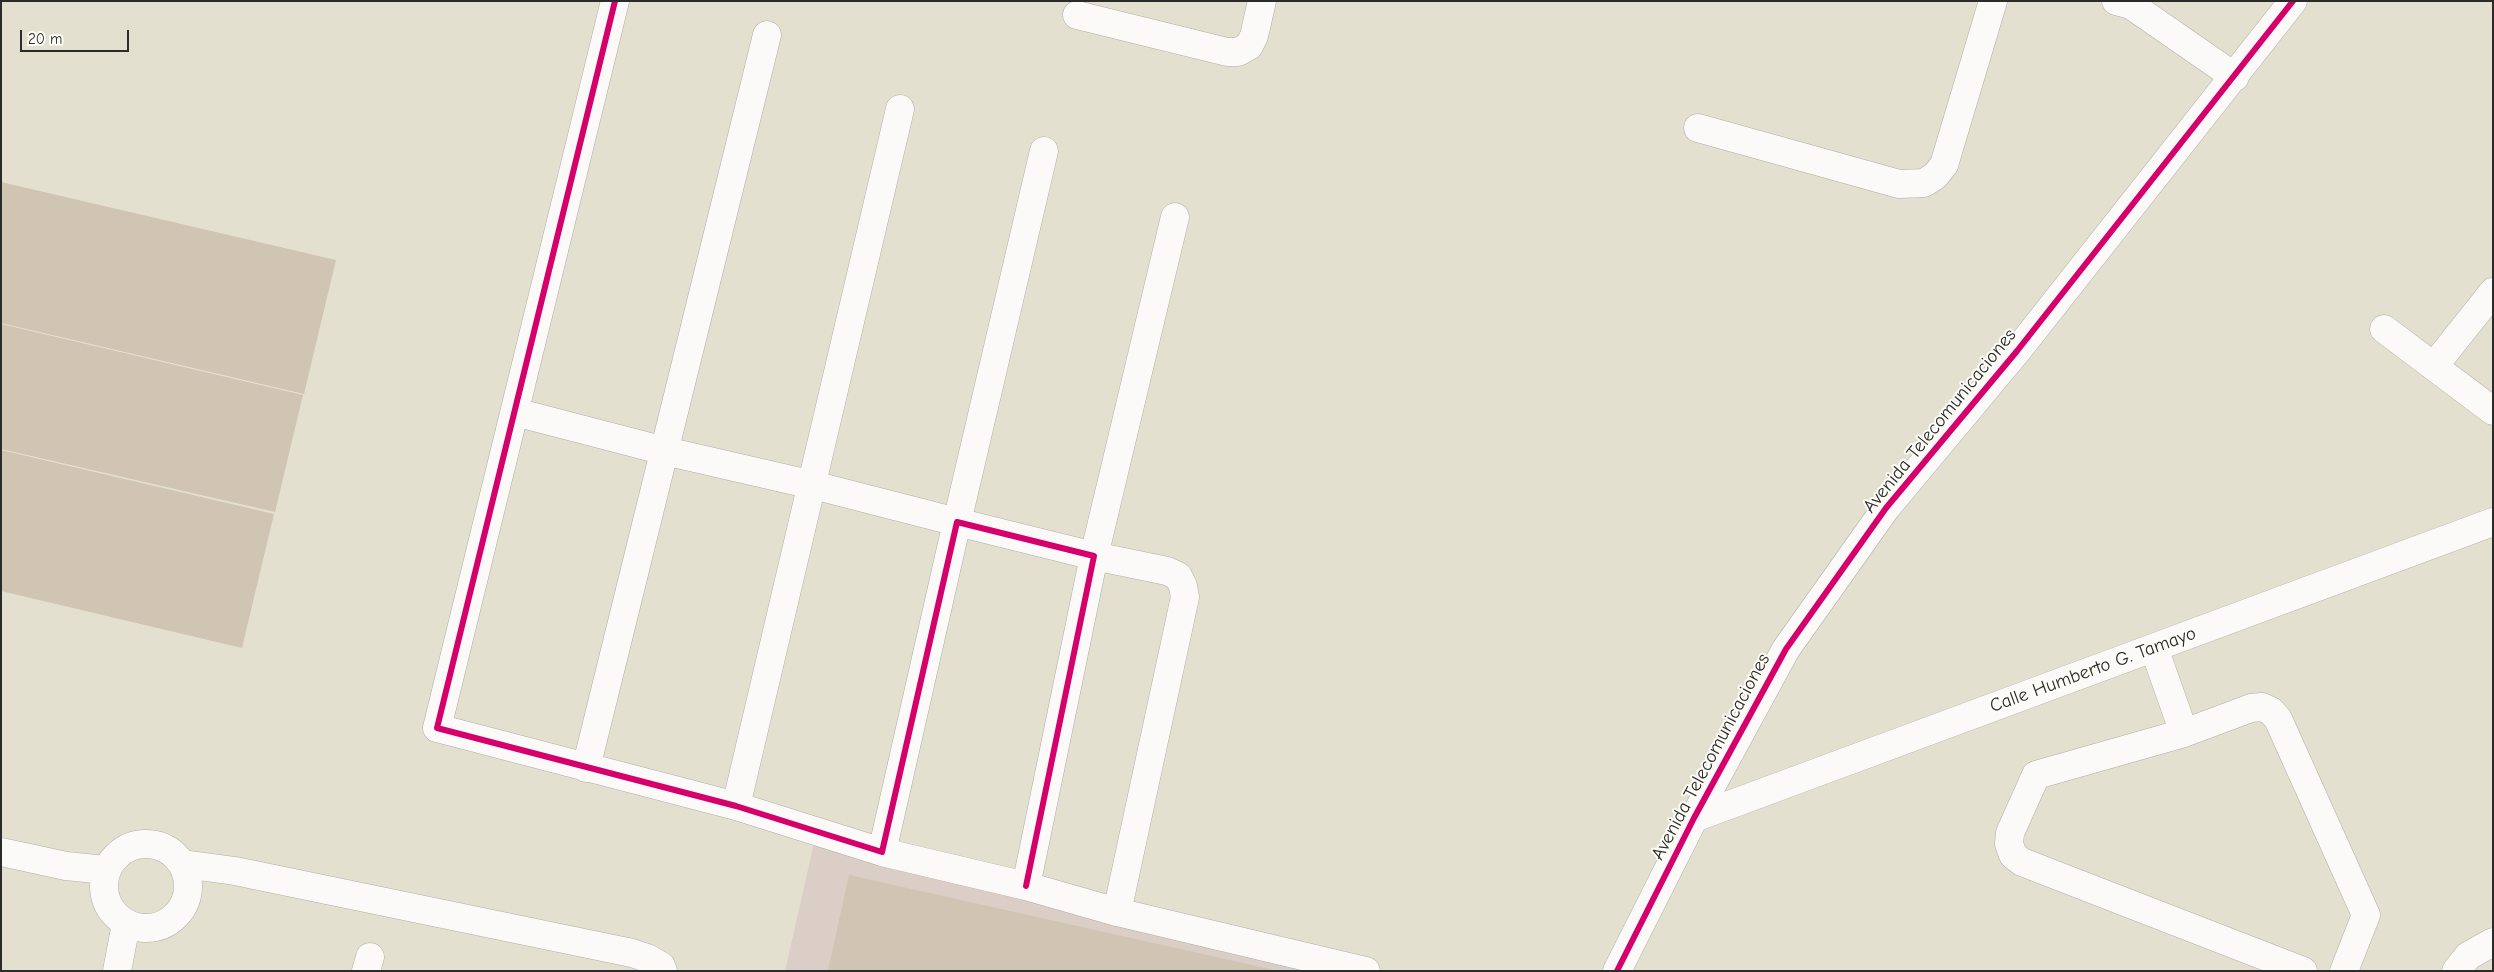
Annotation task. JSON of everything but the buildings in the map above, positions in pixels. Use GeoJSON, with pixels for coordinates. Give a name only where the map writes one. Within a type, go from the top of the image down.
{"type":"FeatureCollection","features":[{"type":"Feature","properties":{"kind":"street"},"geometry":{"type":"LineString","coordinates":[[615,1],[437,728],[736,806],[882,852],[1026,886],[1117,912],[1366,971]]}},
{"type":"Feature","properties":{"kind":"street"},"geometry":{"type":"LineString","coordinates":[[1077,15],[1227,52],[1238,52],[1249,46],[1254,36],[1262,1]]}},
{"type":"Feature","properties":{"kind":"street"},"geometry":{"type":"LineString","coordinates":[[1698,128],[1899,184],[1924,183],[1935,176],[1944,165],[1993,1]]}},
{"type":"Feature","properties":{"kind":"street"},"geometry":{"type":"LineString","coordinates":[[2116,1],[2131,5],[2235,76]]}},
{"type":"Feature","properties":{"kind":"street","name":"Avenida Telecomunicaciones"},"geometry":{"type":"LineString","coordinates":[[1617,971],[1694,818],[1786,648],[1886,508],[2017,351],[2294,1]]}},
{"type":"Feature","properties":{"kind":"street"},"geometry":{"type":"LineString","coordinates":[[586,768],[767,35]]}},
{"type":"Feature","properties":{"kind":"street"},"geometry":{"type":"LineString","coordinates":[[736,806],[900,109]]}},
{"type":"Feature","properties":{"kind":"street"},"geometry":{"type":"LineString","coordinates":[[882,852],[1044,152]]}},
{"type":"Feature","properties":{"kind":"street"},"geometry":{"type":"LineString","coordinates":[[1026,886],[1094,556],[1175,217]]}},
{"type":"Feature","properties":{"kind":"street"},"geometry":{"type":"LineString","coordinates":[[2434,366],[2493,292]]}},
{"type":"Feature","properties":{"kind":"street"},"geometry":{"type":"LineString","coordinates":[[2384,329],[2434,366],[2490,402]]}},
{"type":"Feature","properties":{"kind":"street"},"geometry":{"type":"LineString","coordinates":[[515,412],[665,451],[813,485],[1094,556],[1167,571],[1178,576],[1183,586],[1184,596],[1117,912]]}},
{"type":"Feature","properties":{"kind":"street","name":"Calle Humberto G. Tamayo"},"geometry":{"type":"LineString","coordinates":[[1694,818],[2493,522]]}},
{"type":"Feature","properties":{"kind":"street"},"geometry":{"type":"LineString","coordinates":[[2154,648],[2184,733]]}},
{"type":"Feature","properties":{"kind":"street"},"geometry":{"type":"LineString","coordinates":[[2303,971],[2022,862],[2013,855],[2009,844],[2010,833],[2036,775],[2184,733],[2251,708],[2262,707],[2271,711],[2278,719],[2366,915],[2344,971]]}},
{"type":"Feature","properties":{"kind":"street"},"geometry":{"type":"LineString","coordinates":[[143,843],[166,848],[186,877],[182,910],[165,924],[135,926],[110,909],[105,880],[121,851],[143,843]]}},
{"type":"Feature","properties":{"kind":"street"},"geometry":{"type":"LineString","coordinates":[[1,852],[66,866],[105,880]]}},
{"type":"Feature","properties":{"kind":"street"},"geometry":{"type":"LineString","coordinates":[[186,877],[235,871],[632,953],[647,958],[661,966],[664,971]]}},
{"type":"Feature","properties":{"kind":"street"},"geometry":{"type":"LineString","coordinates":[[118,967],[135,926]]}},
{"type":"Feature","properties":{"kind":"street"},"geometry":{"type":"LineString","coordinates":[[2469,966],[2493,942]]}},
{"type":"Feature","properties":{"kind":"shaded area"},"geometry":{"type":"Polygon","coordinates":[[[814,843],[1313,971],[785,971],[814,843]]]}},
{"type":"Feature","properties":{"kind":"cycle path"},"geometry":{"type":"LineString","coordinates":[[615,1],[437,728],[736,806],[882,852],[957,522],[1094,556],[1026,886]]}},
{"type":"Feature","properties":{"kind":"cycle path"},"geometry":{"type":"LineString","coordinates":[[1617,971],[1694,818],[1786,649],[1886,508],[2017,351],[2293,1]]}}]}
